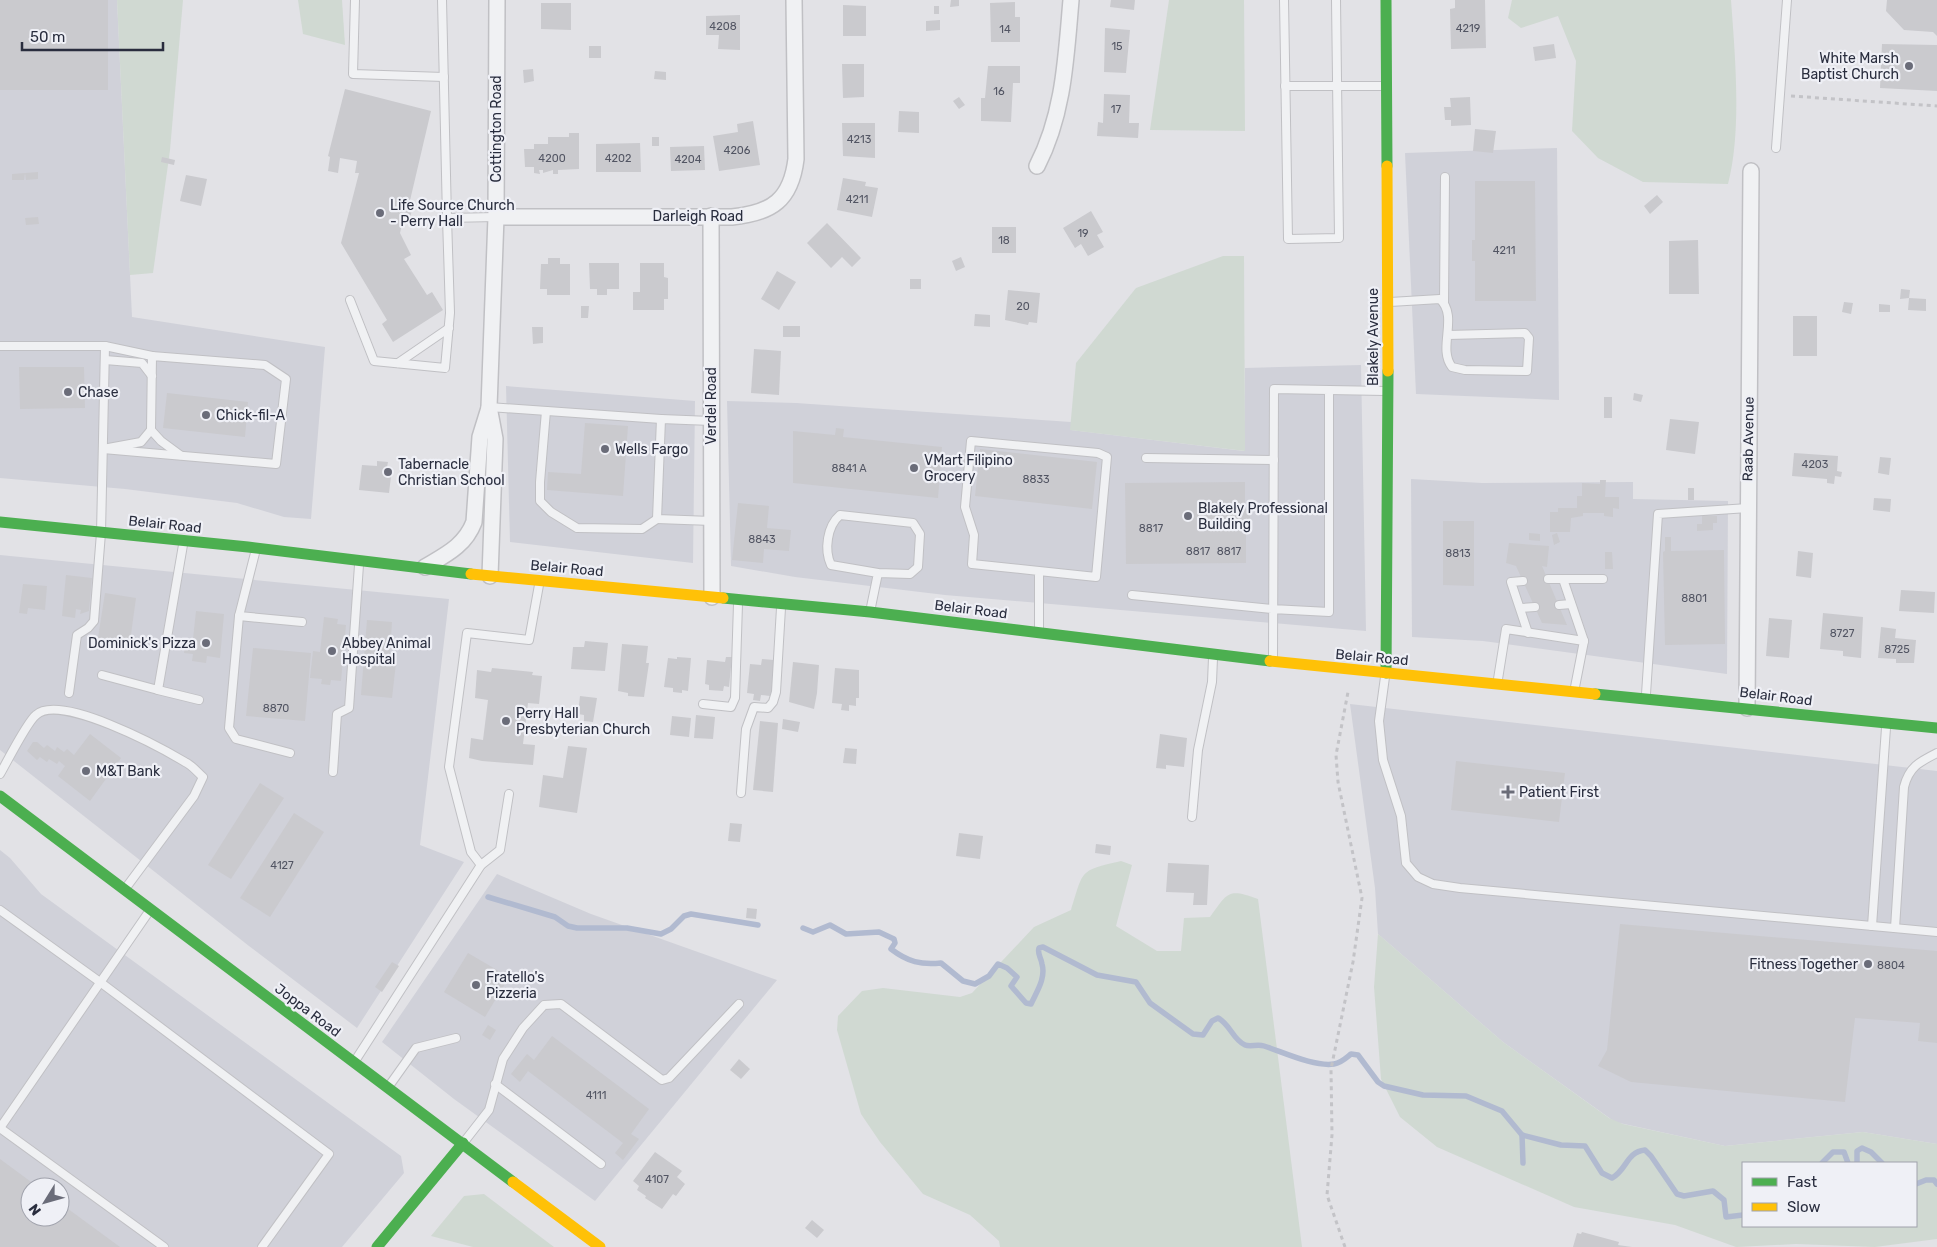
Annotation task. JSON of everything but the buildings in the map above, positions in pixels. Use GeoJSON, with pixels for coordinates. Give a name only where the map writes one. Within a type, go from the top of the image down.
{"type":"FeatureCollection","features":[{"type":"Feature","properties":{"kind":"main road","name":"Blakely Avenue"},"geometry":{"type":"LineString","coordinates":[[1386,0],[1388,302],[1386,673]]}},
{"type":"Feature","properties":{"kind":"main road","name":"Belair Road"},"geometry":{"type":"LineString","coordinates":[[0,522],[256,548],[490,576],[870,612],[1213,653],[1273,662],[1937,728]]}},
{"type":"Feature","properties":{"kind":"main road","name":"Joppa Road"},"geometry":{"type":"LineString","coordinates":[[0,796],[600,1247]]}},
{"type":"Feature","properties":{"kind":"main road"},"geometry":{"type":"LineString","coordinates":[[377,1247],[463,1143]]}},
{"type":"Feature","properties":{"kind":"street","name":"Cottington Road"},"geometry":{"type":"LineString","coordinates":[[490,576],[495,439],[489,407],[496,217],[497,0]]}},
{"type":"Feature","properties":{"kind":"street","name":"Darleigh Road"},"geometry":{"type":"LineString","coordinates":[[496,217],[753,215],[770,209],[784,196],[794,179],[796,159],[794,0]]}},
{"type":"Feature","properties":{"kind":"street"},"geometry":{"type":"LineString","coordinates":[[1037,166],[1047,147],[1062,93],[1071,0]]}},
{"type":"Feature","properties":{"kind":"street","name":"Raab Avenue"},"geometry":{"type":"LineString","coordinates":[[1747,708],[1751,171]]}},
{"type":"Feature","properties":{"kind":"street","name":"Verdel Road"},"geometry":{"type":"LineString","coordinates":[[711,216],[712,597]]}},
{"type":"Feature","properties":{"kind":"street","name":"Cottington Road"},"geometry":{"type":"LineString","coordinates":[[423,569],[461,544],[469,535],[474,522],[480,437],[489,407]]}},
{"type":"Feature","properties":{"kind":"lane"},"geometry":{"type":"LineString","coordinates":[[355,0],[353,74],[444,77]]}},
{"type":"Feature","properties":{"kind":"lane"},"geometry":{"type":"LineString","coordinates":[[350,300],[374,360],[445,368],[449,328],[442,0]]}},
{"type":"Feature","properties":{"kind":"lane"},"geometry":{"type":"LineString","coordinates":[[1284,0],[1288,239],[1339,238],[1336,0]]}},
{"type":"Feature","properties":{"kind":"lane"},"geometry":{"type":"LineString","coordinates":[[1776,148],[1787,0]]}},
{"type":"Feature","properties":{"kind":"lane"},"geometry":{"type":"LineString","coordinates":[[1285,86],[1387,86]]}},
{"type":"Feature","properties":{"kind":"lane"},"geometry":{"type":"LineString","coordinates":[[1445,177],[1444,303],[1448,314],[1447,360],[1452,367],[1465,370],[1526,371],[1529,338],[1525,333],[1448,335]]}},
{"type":"Feature","properties":{"kind":"lane"},"geometry":{"type":"LineString","coordinates":[[447,218],[496,217]]}},
{"type":"Feature","properties":{"kind":"lane"},"geometry":{"type":"LineString","coordinates":[[1388,302],[1440,299],[1444,303]]}},
{"type":"Feature","properties":{"kind":"lane"},"geometry":{"type":"LineString","coordinates":[[398,363],[449,328]]}},
{"type":"Feature","properties":{"kind":"lane"},"geometry":{"type":"LineString","coordinates":[[0,346],[105,346],[152,356],[265,365],[286,379],[276,464],[103,449]]}},
{"type":"Feature","properties":{"kind":"lane"},"geometry":{"type":"LineString","coordinates":[[70,693],[77,635],[88,628],[94,620],[101,532],[105,346]]}},
{"type":"Feature","properties":{"kind":"lane"},"geometry":{"type":"LineString","coordinates":[[103,449],[141,442],[151,430],[152,356]]}},
{"type":"Feature","properties":{"kind":"lane"},"geometry":{"type":"LineString","coordinates":[[105,360],[142,363],[152,376]]}},
{"type":"Feature","properties":{"kind":"lane"},"geometry":{"type":"LineString","coordinates":[[1273,662],[1274,389],[1388,391]]}},
{"type":"Feature","properties":{"kind":"lane"},"geometry":{"type":"LineString","coordinates":[[1132,595],[1272,609],[1329,612],[1330,390]]}},
{"type":"Feature","properties":{"kind":"lane"},"geometry":{"type":"LineString","coordinates":[[489,407],[712,421]]}},
{"type":"Feature","properties":{"kind":"lane"},"geometry":{"type":"LineString","coordinates":[[546,411],[540,501],[550,512],[577,528],[642,529],[657,519],[712,521]]}},
{"type":"Feature","properties":{"kind":"lane"},"geometry":{"type":"LineString","coordinates":[[657,519],[661,419]]}},
{"type":"Feature","properties":{"kind":"lane"},"geometry":{"type":"LineString","coordinates":[[151,430],[161,441],[181,456]]}},
{"type":"Feature","properties":{"kind":"lane"},"geometry":{"type":"LineString","coordinates":[[971,442],[1098,454],[1107,457],[1096,577],[1039,571],[972,564],[974,535],[965,507],[971,442]]}},
{"type":"Feature","properties":{"kind":"lane"},"geometry":{"type":"LineString","coordinates":[[1146,458],[1274,460]]}},
{"type":"Feature","properties":{"kind":"lane"},"geometry":{"type":"LineString","coordinates":[[1646,699],[1658,514],[1748,508]]}},
{"type":"Feature","properties":{"kind":"lane"},"geometry":{"type":"LineString","coordinates":[[840,515],[913,523],[920,534],[918,568],[910,574],[878,573],[830,566],[826,556],[832,522],[840,515]]}},
{"type":"Feature","properties":{"kind":"lane"},"geometry":{"type":"LineString","coordinates":[[158,690],[184,541]]}},
{"type":"Feature","properties":{"kind":"lane"},"geometry":{"type":"LineString","coordinates":[[256,548],[239,616],[229,728],[236,739],[290,753]]}},
{"type":"Feature","properties":{"kind":"lane"},"geometry":{"type":"LineString","coordinates":[[333,772],[337,714],[349,708],[359,561]]}},
{"type":"Feature","properties":{"kind":"lane"},"geometry":{"type":"LineString","coordinates":[[1039,571],[1039,632]]}},
{"type":"Feature","properties":{"kind":"lane"},"geometry":{"type":"LineString","coordinates":[[870,612],[878,573]]}},
{"type":"Feature","properties":{"kind":"lane"},"geometry":{"type":"LineString","coordinates":[[1563,579],[1584,641],[1574,692]]}},
{"type":"Feature","properties":{"kind":"lane"},"geometry":{"type":"LineString","coordinates":[[1548,580],[1602,580]]}},
{"type":"Feature","properties":{"kind":"lane"},"geometry":{"type":"LineString","coordinates":[[481,864],[471,852],[449,767],[468,633],[529,640],[540,581]]}},
{"type":"Feature","properties":{"kind":"lane"},"geometry":{"type":"LineString","coordinates":[[1523,581],[1511,582],[1528,633]]}},
{"type":"Feature","properties":{"kind":"lane"},"geometry":{"type":"LineString","coordinates":[[703,704],[730,707],[735,698],[738,599]]}},
{"type":"Feature","properties":{"kind":"lane"},"geometry":{"type":"LineString","coordinates":[[741,793],[746,729],[754,707],[768,708],[773,702],[776,692],[781,603]]}},
{"type":"Feature","properties":{"kind":"lane"},"geometry":{"type":"LineString","coordinates":[[1559,605],[1571,604]]}},
{"type":"Feature","properties":{"kind":"lane"},"geometry":{"type":"LineString","coordinates":[[1521,608],[1535,607]]}},
{"type":"Feature","properties":{"kind":"lane"},"geometry":{"type":"LineString","coordinates":[[239,616],[302,622]]}},
{"type":"Feature","properties":{"kind":"lane"},"geometry":{"type":"LineString","coordinates":[[1498,684],[1506,630],[1584,641]]}},
{"type":"Feature","properties":{"kind":"lane"},"geometry":{"type":"LineString","coordinates":[[1192,817],[1198,750],[1212,682],[1213,653]]}},
{"type":"Feature","properties":{"kind":"lane"},"geometry":{"type":"LineString","coordinates":[[1386,673],[1379,721],[1383,760],[1400,816],[1406,863],[1418,877],[1433,884],[1460,888],[1937,932]]}},
{"type":"Feature","properties":{"kind":"lane"},"geometry":{"type":"LineString","coordinates":[[102,675],[199,700]]}},
{"type":"Feature","properties":{"kind":"lane"},"geometry":{"type":"LineString","coordinates":[[0,774],[36,715],[48,709],[73,712],[110,724],[187,762],[203,776],[194,796],[124,891]]}},
{"type":"Feature","properties":{"kind":"lane"},"geometry":{"type":"LineString","coordinates":[[1872,926],[1886,723]]}},
{"type":"Feature","properties":{"kind":"lane"},"geometry":{"type":"LineString","coordinates":[[1895,928],[1904,788],[1907,774],[1920,762],[1937,753]]}},
{"type":"Feature","properties":{"kind":"lane"},"geometry":{"type":"LineString","coordinates":[[354,1062],[481,864],[500,850],[509,794]]}},
{"type":"Feature","properties":{"kind":"lane"},"geometry":{"type":"LineString","coordinates":[[0,910],[100,982],[330,1154],[262,1247]]}},
{"type":"Feature","properties":{"kind":"lane"},"geometry":{"type":"LineString","coordinates":[[150,910],[0,1128],[164,1247]]}},
{"type":"Feature","properties":{"kind":"lane"},"geometry":{"type":"LineString","coordinates":[[463,1143],[489,1110],[503,1059],[523,1028],[544,1005],[562,1004],[662,1080],[669,1078],[739,1004]]}},
{"type":"Feature","properties":{"kind":"lane"},"geometry":{"type":"LineString","coordinates":[[388,1088],[416,1048],[456,1038]]}},
{"type":"Feature","properties":{"kind":"lane"},"geometry":{"type":"LineString","coordinates":[[495,1084],[601,1164]]}},
{"type":"Feature","properties":{"kind":"path"},"geometry":{"type":"LineString","coordinates":[[1780,95],[1937,106]]}},
{"type":"Feature","properties":{"kind":"path"},"geometry":{"type":"LineString","coordinates":[[1345,1247],[1327,1195],[1332,1135],[1331,1069],[1354,962],[1362,898],[1338,782],[1336,755],[1353,670]]}},
{"type":"Feature","properties":{"kind":"shaded area"},"geometry":{"type":"Polygon","coordinates":[[[0,0],[117,0],[132,317],[325,347],[311,519],[284,517],[237,503],[125,489],[0,478],[0,0]]]}},
{"type":"Feature","properties":{"kind":"shaded area"},"geometry":{"type":"Polygon","coordinates":[[[117,0],[183,0],[170,150],[153,273],[130,275],[117,0]]]}},
{"type":"Feature","properties":{"kind":"shaded area"},"geometry":{"type":"Polygon","coordinates":[[[298,0],[342,0],[345,45],[303,34],[298,0]]]}},
{"type":"Feature","properties":{"kind":"shaded area"},"geometry":{"type":"Polygon","coordinates":[[[1169,0],[1244,0],[1245,131],[1150,130],[1169,0]]]}},
{"type":"Feature","properties":{"kind":"shaded area"},"geometry":{"type":"Polygon","coordinates":[[[1512,0],[1731,0],[1736,68],[1736,117],[1735,141],[1728,184],[1643,182],[1598,158],[1572,131],[1576,61],[1558,16],[1521,28],[1508,18],[1512,0]]]}},
{"type":"Feature","properties":{"kind":"shaded area"},"geometry":{"type":"Polygon","coordinates":[[[1557,148],[1559,400],[1416,394],[1405,153],[1557,148]]]}},
{"type":"Feature","properties":{"kind":"shaded area"},"geometry":{"type":"Polygon","coordinates":[[[1223,256],[1244,256],[1245,451],[1070,430],[1076,363],[1136,288],[1223,256]]]}},
{"type":"Feature","properties":{"kind":"shaded area"},"geometry":{"type":"Polygon","coordinates":[[[1361,365],[1366,631],[945,595],[795,577],[731,566],[727,401],[796,403],[1071,422],[1071,430],[1244,451],[1245,368],[1361,365]]]}},
{"type":"Feature","properties":{"kind":"shaded area"},"geometry":{"type":"Polygon","coordinates":[[[506,386],[695,401],[693,563],[510,542],[506,386]]]}},
{"type":"Feature","properties":{"kind":"shaded area"},"geometry":{"type":"Polygon","coordinates":[[[1411,479],[1482,483],[1633,482],[1633,499],[1728,501],[1727,674],[1483,641],[1412,637],[1411,479]]]}},
{"type":"Feature","properties":{"kind":"shaded area"},"geometry":{"type":"Polygon","coordinates":[[[0,555],[449,599],[420,845],[464,862],[357,1028],[249,946],[0,750],[0,555]]]}},
{"type":"Feature","properties":{"kind":"shaded area"},"geometry":{"type":"Polygon","coordinates":[[[1350,704],[1937,771],[1937,1144],[1863,1132],[1725,1146],[1615,1122],[1503,1042],[1378,934],[1375,888],[1350,704]]]}},
{"type":"Feature","properties":{"kind":"shaded area"},"geometry":{"type":"Polygon","coordinates":[[[0,850],[10,858],[41,894],[401,1156],[404,1173],[342,1247],[0,1247],[0,850]]]}},
{"type":"Feature","properties":{"kind":"shaded area"},"geometry":{"type":"Polygon","coordinates":[[[1121,861],[1132,865],[1116,926],[1157,951],[1181,951],[1184,918],[1210,917],[1225,897],[1230,894],[1240,894],[1258,899],[1302,1247],[1000,1247],[999,1241],[970,1215],[923,1194],[880,1142],[861,1114],[837,1030],[838,1016],[862,991],[883,988],[960,997],[972,993],[1034,927],[1071,910],[1078,887],[1085,874],[1097,867],[1121,861]]]}},
{"type":"Feature","properties":{"kind":"shaded area"},"geometry":{"type":"Polygon","coordinates":[[[497,874],[591,914],[777,980],[595,1201],[454,1099],[382,1042],[497,874]]]}},
{"type":"Feature","properties":{"kind":"shaded area"},"geometry":{"type":"Polygon","coordinates":[[[1378,934],[1503,1042],[1609,1118],[1623,1124],[1725,1146],[1863,1132],[1937,1144],[1937,1239],[1875,1247],[1796,1244],[1736,1247],[1675,1225],[1574,1207],[1437,1147],[1400,1117],[1381,1079],[1374,987],[1378,934]]]}},
{"type":"Feature","properties":{"kind":"shaded area"},"geometry":{"type":"Polygon","coordinates":[[[484,1194],[554,1247],[473,1247],[431,1236],[464,1196],[484,1194]]]}},
{"type":"Feature","properties":{"kind":"waterway"},"geometry":{"type":"LineString","coordinates":[[488,897],[555,917],[568,926],[577,928],[627,928],[661,934],[671,929],[684,916],[691,914],[758,925]]}},
{"type":"Feature","properties":{"kind":"waterway"},"geometry":{"type":"LineString","coordinates":[[803,928],[813,932],[830,925],[846,934],[879,932],[894,939],[895,943],[891,949],[903,957],[921,963],[941,963],[963,981],[975,984],[989,976],[998,964],[1007,968],[1017,977],[1011,986],[1026,1003],[1031,1004],[1042,979],[1043,969],[1039,948],[1043,947],[1097,975],[1136,982],[1150,1003],[1193,1034],[1203,1035],[1212,1021],[1218,1018],[1226,1024],[1237,1040],[1247,1046],[1264,1046],[1308,1061],[1326,1064],[1339,1063],[1351,1054],[1358,1055],[1378,1082],[1384,1086],[1423,1095],[1466,1096],[1502,1111],[1522,1135],[1561,1145],[1585,1146],[1602,1173],[1612,1178],[1621,1171],[1634,1154],[1645,1150],[1677,1194],[1684,1196],[1713,1191],[1724,1200],[1726,1217],[1742,1215]]}},
{"type":"Feature","properties":{"kind":"waterway"},"geometry":{"type":"LineString","coordinates":[[1522,1135],[1523,1163]]}},
{"type":"Feature","properties":{"kind":"waterway"},"geometry":{"type":"LineString","coordinates":[[1857,1162],[1857,1151],[1862,1148],[1871,1152],[1881,1162]]}},
{"type":"Feature","properties":{"kind":"waterway"},"geometry":{"type":"LineString","coordinates":[[1823,1162],[1833,1152],[1844,1152],[1848,1162]]}},
{"type":"Feature","properties":{"kind":"waterway"},"geometry":{"type":"LineString","coordinates":[[1917,1184],[1926,1180],[1934,1180],[1937,1184]]}},
{"type":"Feature","properties":{"kind":"traffic: fast"},"geometry":{"type":"LineString","coordinates":[[1386,0],[1387,166]]}},
{"type":"Feature","properties":{"kind":"traffic: fast"},"geometry":{"type":"LineString","coordinates":[[1386,673],[1388,371]]}},
{"type":"Feature","properties":{"kind":"traffic: fast"},"geometry":{"type":"LineString","coordinates":[[0,522],[248,547],[471,574]]}},
{"type":"Feature","properties":{"kind":"traffic: fast"},"geometry":{"type":"LineString","coordinates":[[723,598],[870,612],[1270,661]]}},
{"type":"Feature","properties":{"kind":"traffic: fast"},"geometry":{"type":"LineString","coordinates":[[1595,694],[1937,728]]}},
{"type":"Feature","properties":{"kind":"traffic: fast"},"geometry":{"type":"LineString","coordinates":[[0,796],[513,1182]]}},
{"type":"Feature","properties":{"kind":"traffic: fast"},"geometry":{"type":"LineString","coordinates":[[377,1247],[463,1143]]}},
{"type":"Feature","properties":{"kind":"traffic: slow"},"geometry":{"type":"LineString","coordinates":[[1387,166],[1388,371]]}},
{"type":"Feature","properties":{"kind":"traffic: slow"},"geometry":{"type":"LineString","coordinates":[[471,574],[723,598]]}},
{"type":"Feature","properties":{"kind":"traffic: slow"},"geometry":{"type":"LineString","coordinates":[[1270,661],[1595,694]]}},
{"type":"Feature","properties":{"kind":"traffic: slow"},"geometry":{"type":"LineString","coordinates":[[513,1182],[600,1247]]}},
{"type":"Feature","properties":{"kind":"place","name":"White Marsh Baptist Church"},"geometry":{"type":"Point","coordinates":[1909,66]}},
{"type":"Feature","properties":{"kind":"place","name":"Life Source Church - Perry Hall"},"geometry":{"type":"Point","coordinates":[380,213]}},
{"type":"Feature","properties":{"kind":"place","name":"Chase"},"geometry":{"type":"Point","coordinates":[68,392]}},
{"type":"Feature","properties":{"kind":"place","name":"Chick-fil-A"},"geometry":{"type":"Point","coordinates":[206,415]}},
{"type":"Feature","properties":{"kind":"place","name":"Wells Fargo"},"geometry":{"type":"Point","coordinates":[605,449]}},
{"type":"Feature","properties":{"kind":"place","name":"VMart Filipino Grocery"},"geometry":{"type":"Point","coordinates":[914,468]}},
{"type":"Feature","properties":{"kind":"place","name":"Tabernacle Christian School"},"geometry":{"type":"Point","coordinates":[388,472]}},
{"type":"Feature","properties":{"kind":"place","name":"Blakely Professional Building"},"geometry":{"type":"Point","coordinates":[1188,516]}},
{"type":"Feature","properties":{"kind":"place","name":"Dominick's Pizza"},"geometry":{"type":"Point","coordinates":[206,643]}},
{"type":"Feature","properties":{"kind":"place","name":"Abbey Animal Hospital"},"geometry":{"type":"Point","coordinates":[332,651]}},
{"type":"Feature","properties":{"kind":"place","name":"Perry Hall Presbyterian Church"},"geometry":{"type":"Point","coordinates":[506,721]}},
{"type":"Feature","properties":{"kind":"place","name":"M&T Bank"},"geometry":{"type":"Point","coordinates":[86,771]}},
{"type":"Feature","properties":{"kind":"place","name":"Patient First"},"geometry":{"type":"Point","coordinates":[1508,792]}},
{"type":"Feature","properties":{"kind":"place","name":"Fitness Together"},"geometry":{"type":"Point","coordinates":[1868,964]}},
{"type":"Feature","properties":{"kind":"place","name":"Fratello's Pizzeria"},"geometry":{"type":"Point","coordinates":[476,985]}}]}
